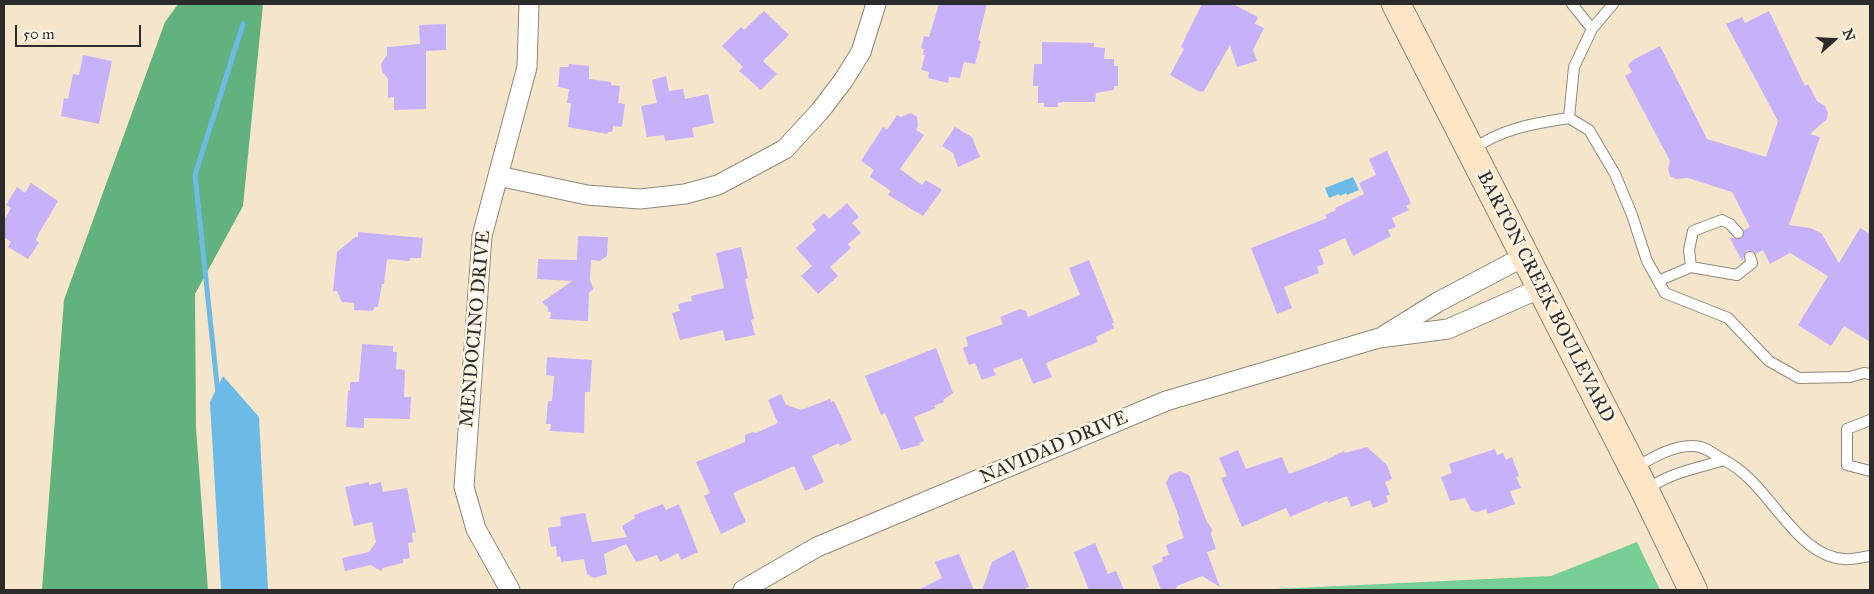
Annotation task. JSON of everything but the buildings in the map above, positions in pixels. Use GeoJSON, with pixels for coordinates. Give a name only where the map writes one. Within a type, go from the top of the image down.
{"type":"FeatureCollection","features":[{"type":"Feature","properties":{"kind":"street","name":"MENDOCINO DRIVE"},"geometry":{"type":"LineString","coordinates":[[510,590],[476,529],[464,487],[482,236],[527,67],[529,4]]}},
{"type":"Feature","properties":{"kind":"street"},"geometry":{"type":"LineString","coordinates":[[498,176],[586,194],[640,199],[685,194],[718,185],[785,148],[820,111],[843,81],[860,52],[876,4]]}},
{"type":"Feature","properties":{"kind":"street","name":"BARTON CREEK BOULEVARD"},"geometry":{"type":"LineString","coordinates":[[1396,4],[1639,479],[1693,590]]}},
{"type":"Feature","properties":{"kind":"street","name":"NAVIDAD DRIVE"},"geometry":{"type":"LineString","coordinates":[[1379,338],[1438,302],[1525,256]]}},
{"type":"Feature","properties":{"kind":"street","name":"NAVIDAD DRIVE"},"geometry":{"type":"LineString","coordinates":[[742,590],[816,547],[1166,401],[1379,338],[1448,329],[1542,288]]}},
{"type":"Feature","properties":{"kind":"lane"},"geometry":{"type":"LineString","coordinates":[[1572,4],[1592,29]]}},
{"type":"Feature","properties":{"kind":"lane"},"geometry":{"type":"LineString","coordinates":[[1569,118],[1574,67],[1592,29],[1614,4]]}},
{"type":"Feature","properties":{"kind":"lane"},"geometry":{"type":"LineString","coordinates":[[1470,151],[1483,142],[1519,127],[1569,118],[1589,130],[1614,174],[1632,215],[1647,261],[1665,293],[1728,318],[1769,361],[1799,378],[1850,377],[1864,373],[1870,374]]}},
{"type":"Feature","properties":{"kind":"lane"},"geometry":{"type":"LineString","coordinates":[[1691,267],[1689,250],[1693,232],[1722,220],[1730,224],[1738,233]]}},
{"type":"Feature","properties":{"kind":"lane"},"geometry":{"type":"LineString","coordinates":[[1658,281],[1691,267],[1737,275],[1752,263],[1750,257]]}},
{"type":"Feature","properties":{"kind":"lane"},"geometry":{"type":"LineString","coordinates":[[1870,420],[1847,429],[1847,465],[1870,470]]}},
{"type":"Feature","properties":{"kind":"lane"},"geometry":{"type":"LineString","coordinates":[[1639,479],[1656,456],[1692,446],[1702,446],[1734,464],[1749,477],[1769,498],[1793,531],[1816,551],[1845,559],[1870,556]]}},
{"type":"Feature","properties":{"kind":"lane"},"geometry":{"type":"LineString","coordinates":[[1639,479],[1659,481],[1682,470],[1724,460]]}},
{"type":"Feature","properties":{"kind":"green space"},"geometry":{"type":"Polygon","coordinates":[[[178,4],[263,4],[243,206],[195,294],[196,428],[208,590],[42,590],[64,300],[165,22],[178,4]]]}},
{"type":"Feature","properties":{"kind":"green space"},"geometry":{"type":"Polygon","coordinates":[[[1637,542],[1660,590],[1254,590],[1551,576],[1637,542]]]}},
{"type":"Feature","properties":{"kind":"water"},"geometry":{"type":"Polygon","coordinates":[[[1353,177],[1359,190],[1347,195],[1346,193],[1340,196],[1339,194],[1329,198],[1325,188],[1353,177]]]}},
{"type":"Feature","properties":{"kind":"water"},"geometry":{"type":"Polygon","coordinates":[[[223,376],[259,417],[268,590],[221,590],[210,402],[223,376]]]}},
{"type":"Feature","properties":{"kind":"waterway"},"geometry":{"type":"LineString","coordinates":[[218,394],[195,175],[243,24]]}}]}
